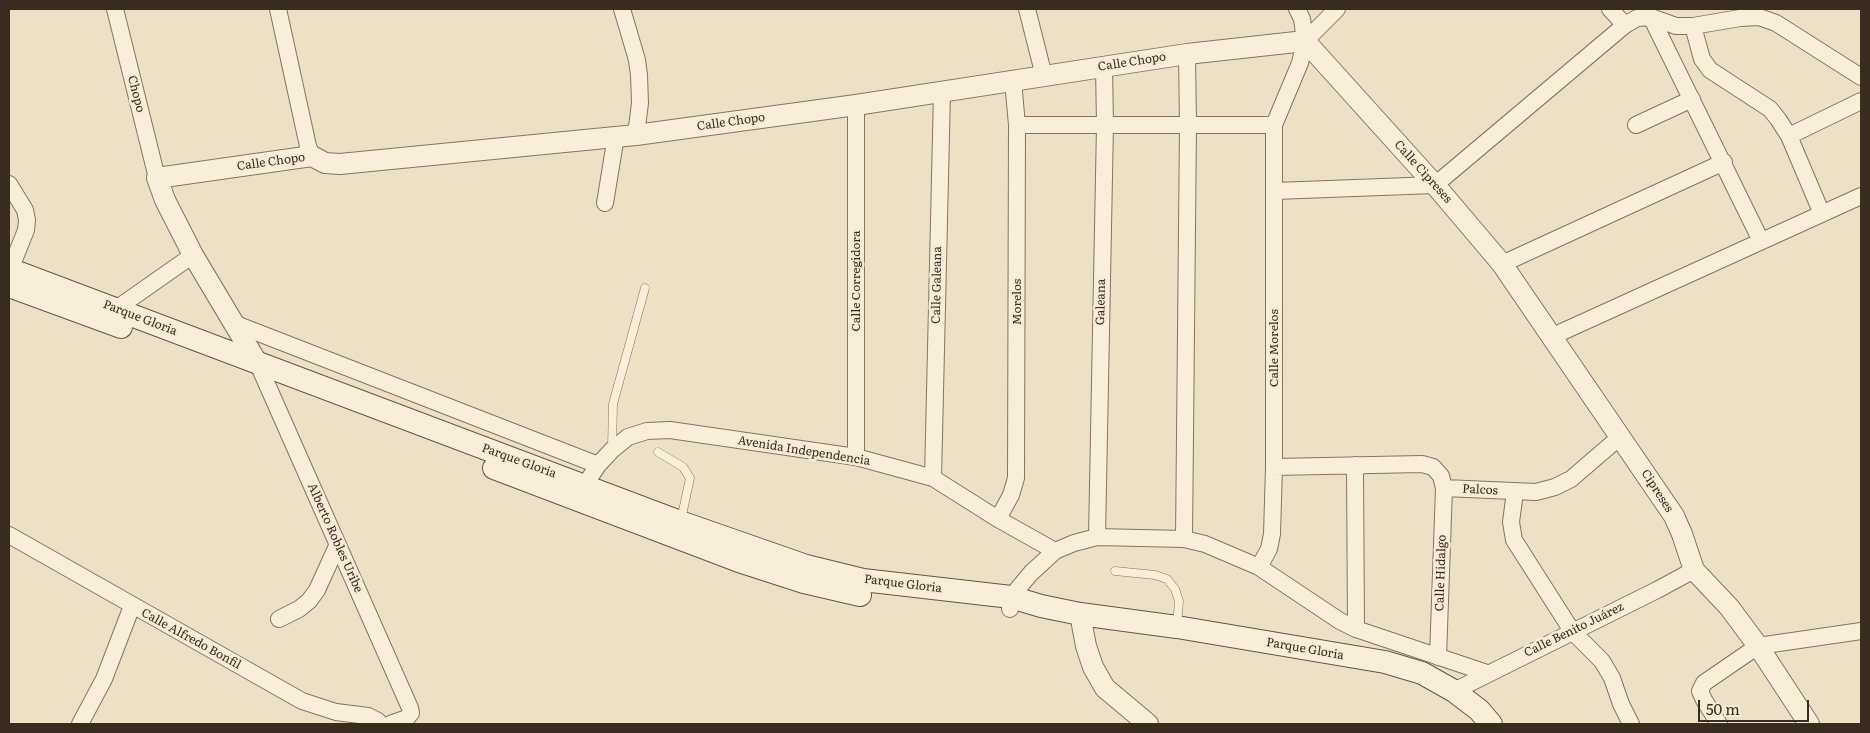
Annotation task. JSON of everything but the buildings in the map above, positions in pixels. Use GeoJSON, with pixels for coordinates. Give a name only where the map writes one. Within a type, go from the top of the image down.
{"type":"FeatureCollection","features":[{"type":"Feature","properties":{"kind":"main road","name":"Parque Gloria"},"geometry":{"type":"LineString","coordinates":[[9,275],[116,309],[263,373]]}},
{"type":"Feature","properties":{"kind":"main road","name":"Parque Gloria"},"geometry":{"type":"LineString","coordinates":[[9,275],[582,493],[739,561],[804,582],[862,596],[1041,606],[1080,614],[1177,627],[1385,662],[1422,673],[1454,691],[1482,717]]}},
{"type":"Feature","properties":{"kind":"main road","name":"Parque Gloria"},"geometry":{"type":"LineString","coordinates":[[582,493],[680,522],[806,566],[863,580],[1011,603]]}},
{"type":"Feature","properties":{"kind":"street","name":"Chopo"},"geometry":{"type":"LineString","coordinates":[[116,9],[157,178]]}},
{"type":"Feature","properties":{"kind":"street"},"geometry":{"type":"LineString","coordinates":[[278,9],[308,146],[312,156]]}},
{"type":"Feature","properties":{"kind":"street"},"geometry":{"type":"LineString","coordinates":[[622,9],[637,60],[639,75],[640,110],[636,134]]}},
{"type":"Feature","properties":{"kind":"street"},"geometry":{"type":"LineString","coordinates":[[1027,9],[1044,76]]}},
{"type":"Feature","properties":{"kind":"street"},"geometry":{"type":"LineString","coordinates":[[1297,9],[1302,20],[1305,41]]}},
{"type":"Feature","properties":{"kind":"street"},"geometry":{"type":"LineString","coordinates":[[1305,41],[1337,9]]}},
{"type":"Feature","properties":{"kind":"street"},"geometry":{"type":"LineString","coordinates":[[1610,9],[1625,25]]}},
{"type":"Feature","properties":{"kind":"street"},"geometry":{"type":"LineString","coordinates":[[1651,17],[1724,162],[1761,241]]}},
{"type":"Feature","properties":{"kind":"street"},"geometry":{"type":"LineString","coordinates":[[1274,191],[1435,185],[1625,25],[1637,18],[1651,17],[1676,26],[1694,26],[1740,18],[1759,17],[1776,23],[1861,76]]}},
{"type":"Feature","properties":{"kind":"street"},"geometry":{"type":"LineString","coordinates":[[1694,26],[1702,58],[1710,70],[1770,108],[1789,136],[1822,214]]}},
{"type":"Feature","properties":{"kind":"street","name":"Calle Chopo"},"geometry":{"type":"LineString","coordinates":[[157,178],[312,156],[325,163],[340,164],[636,134],[856,105],[1188,54],[1305,41]]}},
{"type":"Feature","properties":{"kind":"street","name":"Calle Morelos"},"geometry":{"type":"LineString","coordinates":[[1259,567],[1269,549],[1272,534],[1274,467],[1274,125],[1300,62],[1305,41]]}},
{"type":"Feature","properties":{"kind":"street","name":"Calle Cipreses"},"geometry":{"type":"LineString","coordinates":[[1305,41],[1435,185],[1502,264],[1552,336]]}},
{"type":"Feature","properties":{"kind":"street"},"geometry":{"type":"LineString","coordinates":[[1184,539],[1188,54]]}},
{"type":"Feature","properties":{"kind":"street","name":"Galeana"},"geometry":{"type":"LineString","coordinates":[[1097,537],[1104,67]]}},
{"type":"Feature","properties":{"kind":"street","name":"Morelos"},"geometry":{"type":"LineString","coordinates":[[998,519],[1011,495],[1016,478],[1017,125],[1013,81]]}},
{"type":"Feature","properties":{"kind":"street","name":"Calle Galeana"},"geometry":{"type":"LineString","coordinates":[[933,478],[942,92]]}},
{"type":"Feature","properties":{"kind":"street"},"geometry":{"type":"LineString","coordinates":[[1636,125],[1692,99]]}},
{"type":"Feature","properties":{"kind":"street"},"geometry":{"type":"LineString","coordinates":[[1789,136],[1861,101]]}},
{"type":"Feature","properties":{"kind":"street","name":"Calle Corregidora"},"geometry":{"type":"LineString","coordinates":[[856,105],[856,457]]}},
{"type":"Feature","properties":{"kind":"street"},"geometry":{"type":"LineString","coordinates":[[1017,125],[1274,125]]}},
{"type":"Feature","properties":{"kind":"street"},"geometry":{"type":"LineString","coordinates":[[605,203],[616,136]]}},
{"type":"Feature","properties":{"kind":"street"},"geometry":{"type":"LineString","coordinates":[[1502,264],[1724,162]]}},
{"type":"Feature","properties":{"kind":"street"},"geometry":{"type":"LineString","coordinates":[[157,178],[165,200],[193,255],[263,373]]}},
{"type":"Feature","properties":{"kind":"street"},"geometry":{"type":"LineString","coordinates":[[9,184],[24,210],[27,220],[26,230],[9,275]]}},
{"type":"Feature","properties":{"kind":"street"},"geometry":{"type":"LineString","coordinates":[[1552,336],[1861,196]]}},
{"type":"Feature","properties":{"kind":"street"},"geometry":{"type":"LineString","coordinates":[[116,309],[193,255]]}},
{"type":"Feature","properties":{"kind":"street"},"geometry":{"type":"LineString","coordinates":[[233,323],[598,465]]}},
{"type":"Feature","properties":{"kind":"street","name":"Cipreses"},"geometry":{"type":"LineString","coordinates":[[1552,336],[1674,516],[1694,570],[1729,607],[1758,646],[1809,724]]}},
{"type":"Feature","properties":{"kind":"street","name":"Alberto Robles Uribe"},"geometry":{"type":"LineString","coordinates":[[263,373],[411,713],[407,718],[390,724]]}},
{"type":"Feature","properties":{"kind":"street","name":"Avenida Independencia"},"geometry":{"type":"LineString","coordinates":[[582,493],[598,465],[628,437],[646,431],[670,430],[856,457],[933,478],[1055,552]]}},
{"type":"Feature","properties":{"kind":"street","name":"Palcos"},"geometry":{"type":"LineString","coordinates":[[1274,467],[1422,464],[1433,467],[1441,476],[1444,488],[1536,492],[1555,487],[1571,479],[1621,436]]}},
{"type":"Feature","properties":{"kind":"street"},"geometry":{"type":"LineString","coordinates":[[1355,465],[1356,629]]}},
{"type":"Feature","properties":{"kind":"street","name":"Calle Hidalgo"},"geometry":{"type":"LineString","coordinates":[[1438,657],[1444,488]]}},
{"type":"Feature","properties":{"kind":"street"},"geometry":{"type":"LineString","coordinates":[[1515,492],[1511,522],[1514,540],[1572,631],[1602,661],[1612,678],[1621,704],[1631,724]]}},
{"type":"Feature","properties":{"kind":"street","name":"Calle Alfredo Bonfil"},"geometry":{"type":"LineString","coordinates":[[9,535],[302,701],[336,712],[368,716],[378,721],[379,724]]}},
{"type":"Feature","properties":{"kind":"street"},"geometry":{"type":"LineString","coordinates":[[1011,603],[1031,573],[1055,552],[1074,543],[1097,537],[1184,539],[1205,544],[1259,567],[1340,621],[1356,629],[1487,674]]}},
{"type":"Feature","properties":{"kind":"street"},"geometry":{"type":"LineString","coordinates":[[279,619],[299,609],[317,590],[337,546]]}},
{"type":"Feature","properties":{"kind":"street","name":"Calle Benito Juárez"},"geometry":{"type":"LineString","coordinates":[[1454,691],[1694,570]]}},
{"type":"Feature","properties":{"kind":"street"},"geometry":{"type":"LineString","coordinates":[[80,724],[104,679],[132,606]]}},
{"type":"Feature","properties":{"kind":"street"},"geometry":{"type":"LineString","coordinates":[[1080,614],[1086,646],[1093,667],[1105,688],[1148,724]]}},
{"type":"Feature","properties":{"kind":"street"},"geometry":{"type":"LineString","coordinates":[[1719,724],[1700,691],[1704,683],[1758,646],[1861,631]]}},
{"type":"Feature","properties":{"kind":"lane"},"geometry":{"type":"LineString","coordinates":[[612,450],[613,404],[645,288]]}},
{"type":"Feature","properties":{"kind":"lane"},"geometry":{"type":"LineString","coordinates":[[658,452],[683,467],[690,478],[680,522]]}},
{"type":"Feature","properties":{"kind":"lane"},"geometry":{"type":"LineString","coordinates":[[1116,571],[1155,574],[1167,579],[1175,589],[1179,601],[1177,627]]}}]}
